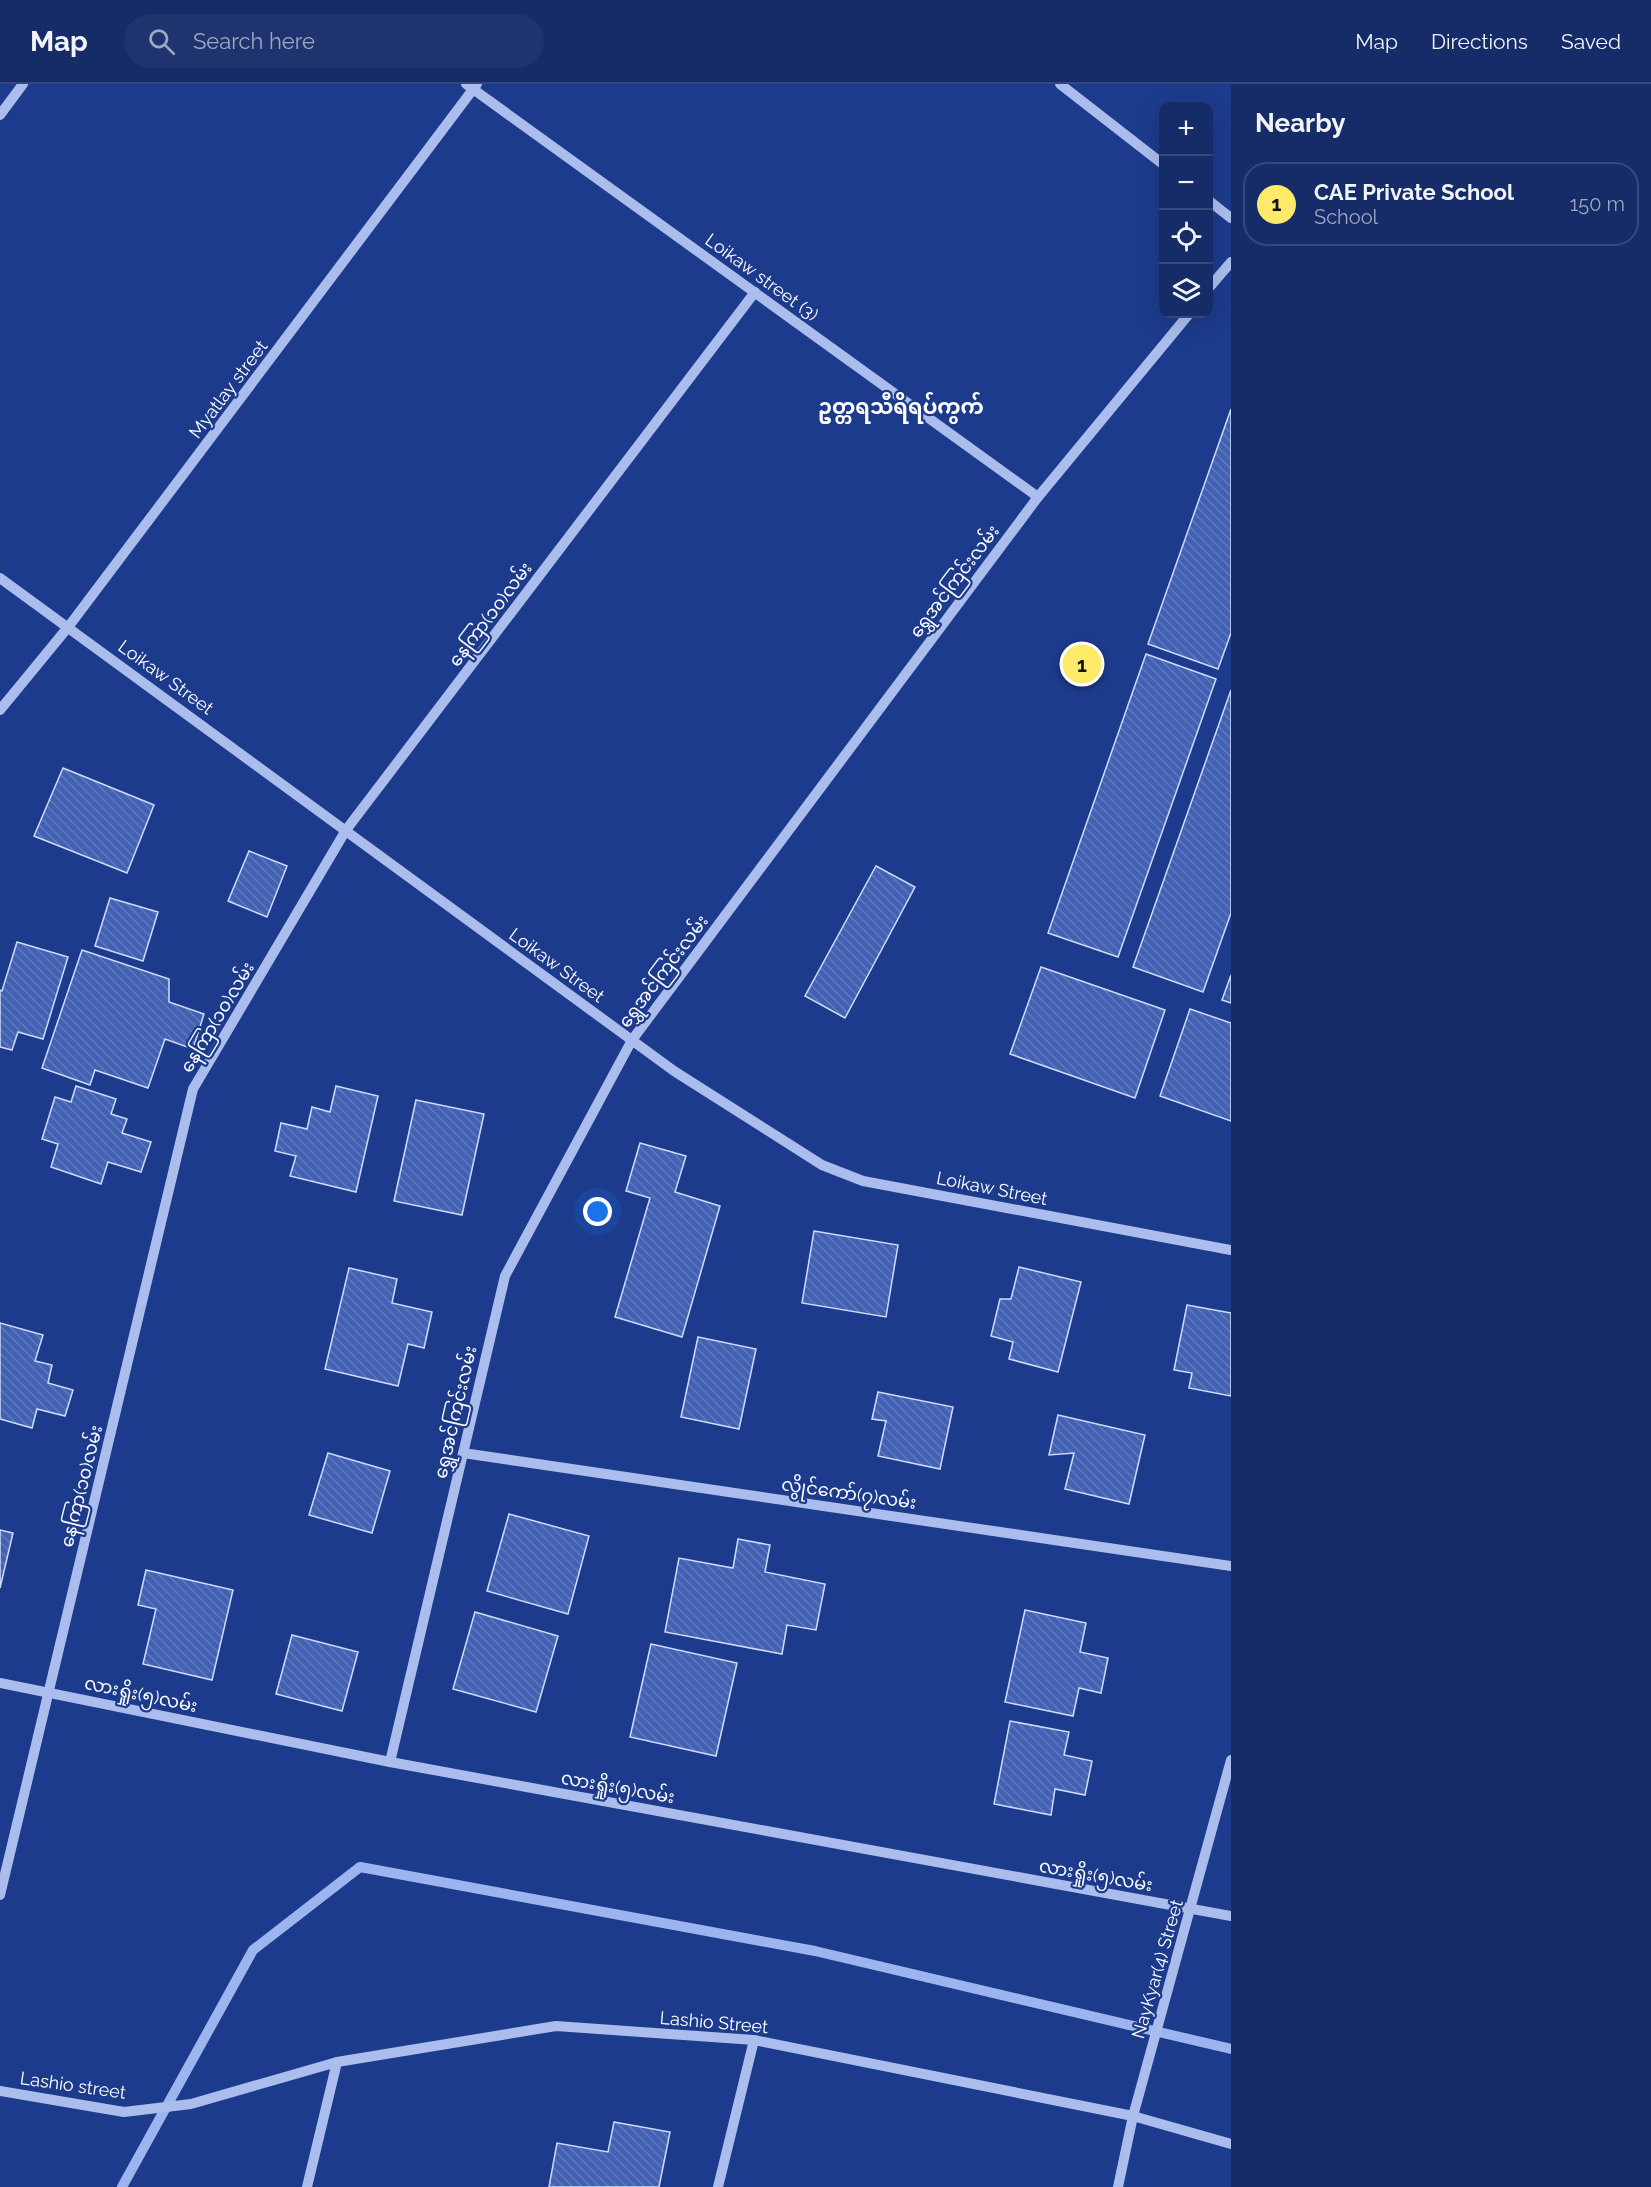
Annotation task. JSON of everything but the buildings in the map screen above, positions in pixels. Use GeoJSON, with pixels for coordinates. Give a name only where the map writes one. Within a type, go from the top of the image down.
{"type":"FeatureCollection","features":[{"type":"Feature","properties":{"kind":"street"},"geometry":{"type":"LineString","coordinates":[[0,115],[24,84]]}},
{"type":"Feature","properties":{"kind":"street"},"geometry":{"type":"LineString","coordinates":[[1060,84],[1159,161]]}},
{"type":"Feature","properties":{"kind":"street","name":"Loikaw street (3)"},"geometry":{"type":"LineString","coordinates":[[472,86],[1038,496]]}},
{"type":"Feature","properties":{"kind":"street","name":"Myatlay street"},"geometry":{"type":"LineString","coordinates":[[0,710],[69,626],[472,86]]}},
{"type":"Feature","properties":{"kind":"street"},"geometry":{"type":"LineString","coordinates":[[1213,203],[1231,218]]}},
{"type":"Feature","properties":{"kind":"street"},"geometry":{"type":"LineString","coordinates":[[1213,284],[1231,262]]}},
{"type":"Feature","properties":{"kind":"street","name":"နေကြာ(၁၀)လမ်း"},"geometry":{"type":"LineString","coordinates":[[0,1894],[193,1089],[346,830],[755,292]]}},
{"type":"Feature","properties":{"kind":"street","name":"ရွှေအင်ကြင်းလမ်း"},"geometry":{"type":"LineString","coordinates":[[390,1762],[505,1276],[632,1040],[1038,496],[1186,318]]}},
{"type":"Feature","properties":{"kind":"street","name":"Loikaw Street"},"geometry":{"type":"LineString","coordinates":[[0,578],[69,626],[674,1071],[822,1165],[863,1181],[1231,1250]]}},
{"type":"Feature","properties":{"kind":"street","name":"လွိုင်ကော်(၇)လမ်း"},"geometry":{"type":"LineString","coordinates":[[463,1452],[1231,1566]]}},
{"type":"Feature","properties":{"kind":"street","name":"လားရှိုး(၅)လမ်း"},"geometry":{"type":"LineString","coordinates":[[0,1683],[390,1762],[1231,1916]]}},
{"type":"Feature","properties":{"kind":"street","name":"NayKyar(4) Street"},"geometry":{"type":"LineString","coordinates":[[1118,2187],[1132,2116],[1231,1760]]}},
{"type":"Feature","properties":{"kind":"street","name":"Lashio Street"},"geometry":{"type":"LineString","coordinates":[[191,2104],[337,2062],[556,2026],[754,2040],[1132,2116],[1231,2144]]}},
{"type":"Feature","properties":{"kind":"street"},"geometry":{"type":"LineString","coordinates":[[718,2187],[754,2040]]}},
{"type":"Feature","properties":{"kind":"street"},"geometry":{"type":"LineString","coordinates":[[307,2187],[337,2062]]}},
{"type":"Feature","properties":{"kind":"street","name":"Lashio street"},"geometry":{"type":"LineString","coordinates":[[0,2091],[124,2112],[191,2104]]}},
{"type":"Feature","properties":{"kind":"waterway"},"geometry":{"type":"LineString","coordinates":[[122,2187],[253,1950],[360,1867],[815,1951],[1231,2049]]}},
{"type":"Feature","properties":{"kind":"place","name":"CAE Private School"},"geometry":{"type":"Point","coordinates":[1082,664]}},
{"type":"Feature","properties":{"kind":"district","name":"ဥတ္တရသီရိရပ်ကွက်"},"geometry":{"type":"Point","coordinates":[901,406]}}]}
